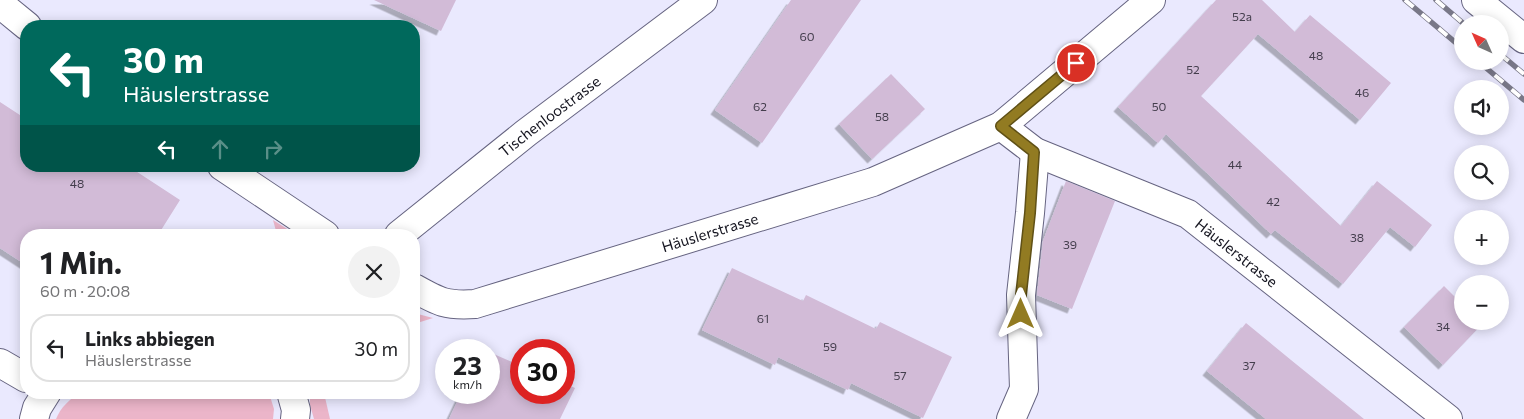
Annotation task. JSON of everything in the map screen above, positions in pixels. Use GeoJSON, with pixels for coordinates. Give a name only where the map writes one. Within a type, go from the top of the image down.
{"type":"FeatureCollection","features":[{"type":"Feature","properties":{"kind":"street","name":"Tischenloostrasse"},"geometry":{"type":"LineString","coordinates":[[406,229],[526,133],[703,0]]}},
{"type":"Feature","properties":{"kind":"street","name":"Häuslerstrasse"},"geometry":{"type":"LineString","coordinates":[[420,291],[439,302],[455,305],[475,304],[872,182],[1001,126],[1151,0]]}},
{"type":"Feature","properties":{"kind":"street"},"geometry":{"type":"LineString","coordinates":[[1476,0],[1524,39]]}},
{"type":"Feature","properties":{"kind":"street"},"geometry":{"type":"LineString","coordinates":[[0,4],[20,20]]}},
{"type":"Feature","properties":{"kind":"street","name":"Häuslerstrasse"},"geometry":{"type":"LineString","coordinates":[[1001,126],[1034,152],[1188,214],[1448,419]]}},
{"type":"Feature","properties":{"kind":"street"},"geometry":{"type":"LineString","coordinates":[[1011,419],[1024,389],[1021,295],[1030,213],[1034,152]]}},
{"type":"Feature","properties":{"kind":"street"},"geometry":{"type":"LineString","coordinates":[[231,172],[316,229]]}},
{"type":"Feature","properties":{"kind":"street"},"geometry":{"type":"LineString","coordinates":[[0,363],[20,375]]}},
{"type":"Feature","properties":{"kind":"street"},"geometry":{"type":"LineString","coordinates":[[34,419],[37,408],[43,399]]}},
{"type":"Feature","properties":{"kind":"street"},"geometry":{"type":"LineString","coordinates":[[293,399],[296,410],[295,419]]}},
{"type":"Feature","properties":{"kind":"shaded area"},"geometry":{"type":"Polygon","coordinates":[[[273,220],[287,229],[275,229],[273,220]]]}},
{"type":"Feature","properties":{"kind":"shaded area"},"geometry":{"type":"Polygon","coordinates":[[[420,315],[433,318],[420,322],[420,315]]]}},
{"type":"Feature","properties":{"kind":"shaded area"},"geometry":{"type":"Polygon","coordinates":[[[71,399],[271,399],[274,409],[273,419],[56,419],[71,399]]]}},
{"type":"Feature","properties":{"kind":"shaded area"},"geometry":{"type":"Polygon","coordinates":[[[310,399],[325,399],[330,419],[314,419],[310,399]]]}},
{"type":"Feature","properties":{"kind":"building"},"geometry":{"type":"Polygon","coordinates":[[[374,0],[456,0],[441,31],[374,0]]]}},
{"type":"Feature","properties":{"kind":"building"},"geometry":{"type":"Polygon","coordinates":[[[791,0],[861,0],[762,143],[715,110],[791,0]]]}},
{"type":"Feature","properties":{"kind":"building"},"geometry":{"type":"Polygon","coordinates":[[[1216,0],[1262,0],[1295,32],[1310,15],[1391,83],[1360,120],[1258,34],[1201,96],[1341,226],[1377,181],[1432,225],[1415,247],[1390,227],[1343,284],[1275,230],[1271,234],[1166,134],[1158,143],[1118,107],[1216,0]]]}},
{"type":"Feature","properties":{"kind":"building"},"geometry":{"type":"Polygon","coordinates":[[[891,74],[925,109],[872,159],[839,124],[891,74]]]}},
{"type":"Feature","properties":{"kind":"building"},"geometry":{"type":"Polygon","coordinates":[[[0,102],[20,115],[20,172],[137,172],[180,200],[162,229],[20,229],[20,261],[0,248],[0,102]]]}},
{"type":"Feature","properties":{"kind":"building"},"geometry":{"type":"Polygon","coordinates":[[[1066,181],[1115,201],[1072,309],[1037,295],[1043,241],[1066,181]]]}},
{"type":"Feature","properties":{"kind":"building"},"geometry":{"type":"Polygon","coordinates":[[[732,268],[803,301],[806,295],[876,329],[880,322],[952,357],[923,418],[851,383],[848,390],[778,357],[775,365],[702,330],[732,268]]]}},
{"type":"Feature","properties":{"kind":"building"},"geometry":{"type":"Polygon","coordinates":[[[1444,286],[1454,296],[1454,330],[1476,330],[1443,365],[1404,327],[1444,286]]]}},
{"type":"Feature","properties":{"kind":"building"},"geometry":{"type":"Polygon","coordinates":[[[1246,323],[1364,419],[1266,419],[1207,371],[1246,323]]]}},
{"type":"Feature","properties":{"kind":"building"},"geometry":{"type":"Polygon","coordinates":[[[500,357],[510,361],[510,404],[567,404],[560,419],[449,419],[456,404],[500,404],[500,357]]]}},
{"type":"Feature","properties":{"kind":"railway"},"geometry":{"type":"LineString","coordinates":[[1405,0],[1454,41]]}},
{"type":"Feature","properties":{"kind":"railway"},"geometry":{"type":"LineString","coordinates":[[1436,0],[1454,15]]}},
{"type":"Feature","properties":{"kind":"railway"},"geometry":{"type":"LineString","coordinates":[[1509,62],[1524,74]]}},
{"type":"Feature","properties":{"kind":"railway"},"geometry":{"type":"LineString","coordinates":[[1489,70],[1524,100]]}},
{"type":"Feature","properties":{"kind":"route"},"geometry":{"type":"LineString","coordinates":[[1021,314],[1021,295],[1030,213],[1034,152],[1001,126],[1076,63]]}}]}
